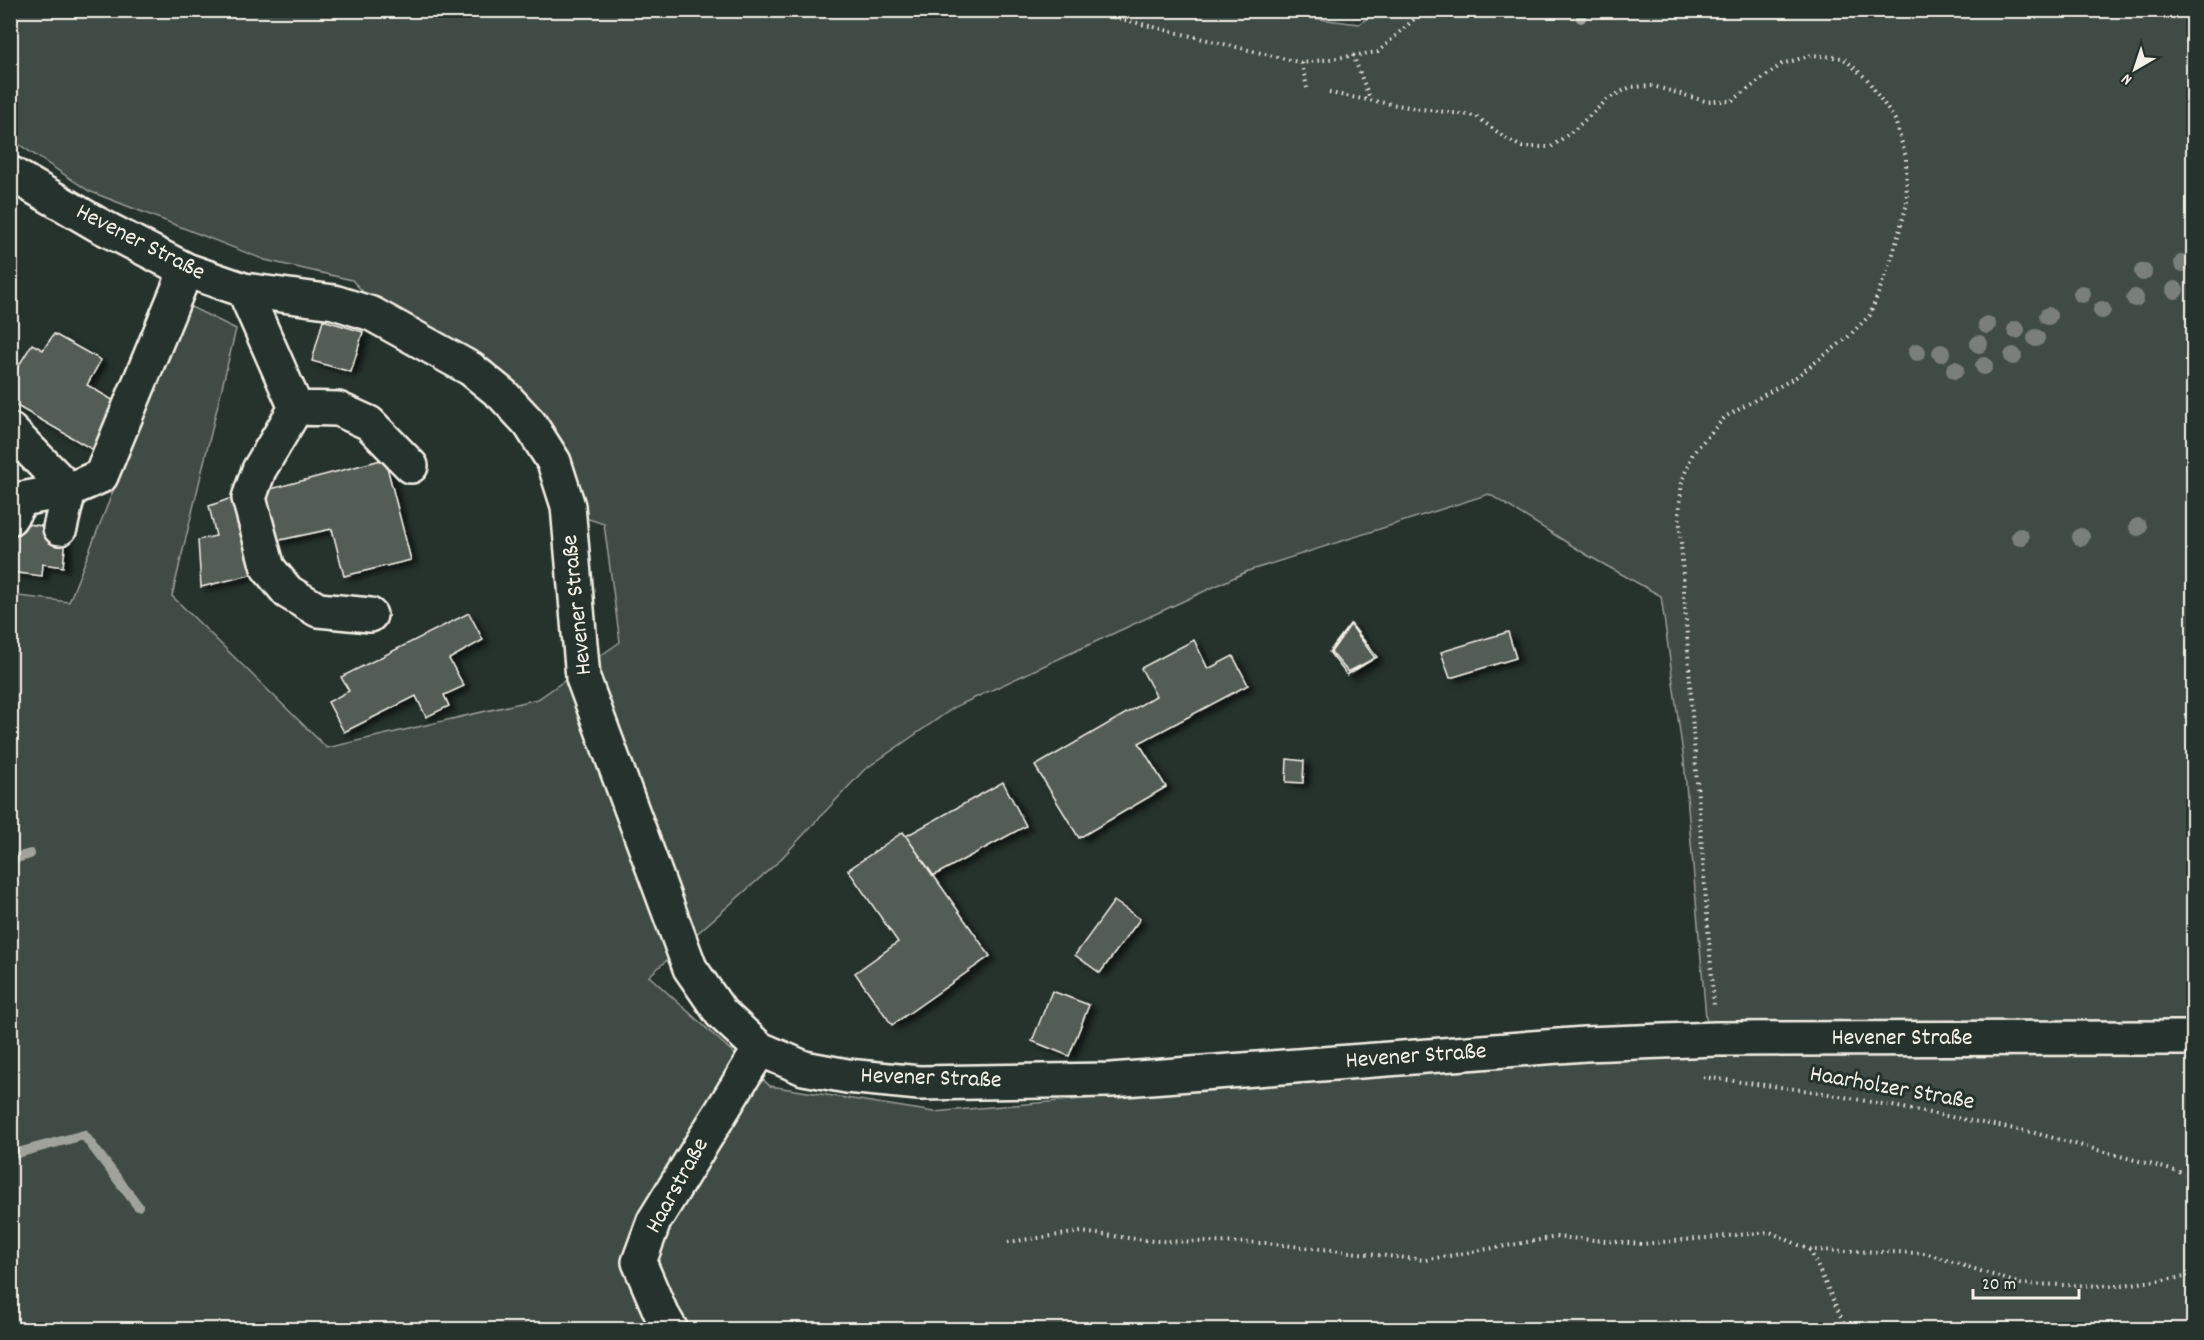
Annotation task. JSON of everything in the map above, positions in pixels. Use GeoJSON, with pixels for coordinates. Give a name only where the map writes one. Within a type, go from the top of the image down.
{"type":"FeatureCollection","features":[{"type":"Feature","properties":{"kind":"street","name":"Hevener Straße"},"geometry":{"type":"LineString","coordinates":[[10,173],[97,224],[186,270],[244,290],[334,302],[372,314],[471,369],[503,395],[530,424],[554,462],[568,506],[583,678],[690,968],[721,1013],[760,1048],[804,1068],[847,1076],[919,1083],[1111,1080],[1576,1044],[1716,1039],[2193,1038]]}},
{"type":"Feature","properties":{"kind":"street"},"geometry":{"type":"LineString","coordinates":[[10,518],[22,500],[69,490],[101,476],[186,270]]}},
{"type":"Feature","properties":{"kind":"street"},"geometry":{"type":"LineString","coordinates":[[244,290],[296,408]]}},
{"type":"Feature","properties":{"kind":"street"},"geometry":{"type":"LineString","coordinates":[[296,408],[338,409],[369,423],[411,466]]}},
{"type":"Feature","properties":{"kind":"street"},"geometry":{"type":"LineString","coordinates":[[296,408],[259,470],[249,498],[268,568],[288,592],[318,610],[370,615]]}},
{"type":"Feature","properties":{"kind":"street"},"geometry":{"type":"LineString","coordinates":[[10,429],[69,490]]}},
{"type":"Feature","properties":{"kind":"street"},"geometry":{"type":"LineString","coordinates":[[60,528],[69,490]]}},
{"type":"Feature","properties":{"kind":"street","name":"Haarstraße"},"geometry":{"type":"LineString","coordinates":[[671,1329],[660,1311],[639,1262],[654,1221],[760,1048]]}},
{"type":"Feature","properties":{"kind":"path"},"geometry":{"type":"LineString","coordinates":[[1084,10],[1302,63],[1378,51],[1424,10]]}},
{"type":"Feature","properties":{"kind":"path"},"geometry":{"type":"LineString","coordinates":[[1353,55],[1371,100]]}},
{"type":"Feature","properties":{"kind":"path"},"geometry":{"type":"LineString","coordinates":[[1329,93],[1476,117],[1522,147],[1551,147],[1574,130],[1609,98],[1631,87],[1653,86],[1705,101],[1732,101],[1782,64],[1812,55],[1843,58],[1867,79],[1895,120],[1906,157],[1907,204],[1892,257],[1870,315],[1846,339],[1796,377],[1725,417],[1693,453],[1682,481],[1680,524],[1716,1039]]}},
{"type":"Feature","properties":{"kind":"path"},"geometry":{"type":"LineString","coordinates":[[1302,63],[1307,88]]}},
{"type":"Feature","properties":{"kind":"path","name":"Haarholzer Straße"},"geometry":{"type":"LineString","coordinates":[[1693,1076],[1818,1092],[2031,1132],[2193,1176]]}},
{"type":"Feature","properties":{"kind":"path"},"geometry":{"type":"LineString","coordinates":[[1008,1242],[1081,1232],[1153,1241],[1265,1243],[1425,1260],[1557,1237],[1642,1244],[1770,1232],[1810,1250],[1925,1253],[2021,1284],[2115,1286],[2193,1276]]}},
{"type":"Feature","properties":{"kind":"path"},"geometry":{"type":"LineString","coordinates":[[1810,1250],[1847,1329]]}},
{"type":"Feature","properties":{"kind":"shaded area"},"geometry":{"type":"Polygon","coordinates":[[[1248,10],[1359,24],[1379,10],[2193,11],[2193,1022],[1707,1029],[1684,761],[1661,596],[1587,555],[1489,494],[1248,571],[955,707],[864,770],[778,862],[649,976],[770,1086],[934,1112],[1632,1051],[2193,1050],[2193,1329],[11,1329],[11,595],[69,602],[187,305],[236,329],[172,596],[327,748],[538,699],[620,642],[604,524],[582,517],[576,474],[555,431],[491,361],[373,303],[352,280],[265,260],[89,191],[11,139],[10,11],[1248,10]]]}},
{"type":"Feature","properties":{"kind":"building"},"geometry":{"type":"Polygon","coordinates":[[[323,320],[363,332],[351,372],[312,361],[323,320]]]}},
{"type":"Feature","properties":{"kind":"building"},"geometry":{"type":"Polygon","coordinates":[[[54,334],[101,360],[87,385],[121,405],[95,451],[10,402],[10,380],[32,344],[43,350],[54,334]]]}},
{"type":"Feature","properties":{"kind":"building"},"geometry":{"type":"Polygon","coordinates":[[[385,459],[411,560],[344,576],[332,529],[275,541],[263,491],[385,459]]]}},
{"type":"Feature","properties":{"kind":"building"},"geometry":{"type":"Polygon","coordinates":[[[240,495],[258,573],[201,587],[198,540],[216,536],[209,506],[240,495]]]}},
{"type":"Feature","properties":{"kind":"building"},"geometry":{"type":"Polygon","coordinates":[[[10,522],[67,529],[63,567],[43,564],[42,576],[10,572],[10,522]]]}},
{"type":"Feature","properties":{"kind":"building"},"geometry":{"type":"Polygon","coordinates":[[[469,613],[483,640],[449,659],[464,686],[444,695],[449,706],[426,717],[416,696],[344,732],[328,702],[349,691],[341,677],[469,613]]]}},
{"type":"Feature","properties":{"kind":"building"},"geometry":{"type":"Polygon","coordinates":[[[1350,624],[1375,658],[1347,675],[1329,652],[1350,624]]]}},
{"type":"Feature","properties":{"kind":"building"},"geometry":{"type":"Polygon","coordinates":[[[1351,624],[1377,657],[1348,672],[1331,652],[1351,624]]]}},
{"type":"Feature","properties":{"kind":"building"},"geometry":{"type":"Polygon","coordinates":[[[1508,632],[1516,658],[1450,678],[1441,652],[1508,632]]]}},
{"type":"Feature","properties":{"kind":"building"},"geometry":{"type":"Polygon","coordinates":[[[1194,640],[1208,669],[1233,656],[1248,685],[1139,743],[1166,787],[1079,838],[1035,766],[1156,696],[1141,668],[1194,640]]]}},
{"type":"Feature","properties":{"kind":"building"},"geometry":{"type":"Polygon","coordinates":[[[1287,759],[1304,761],[1303,783],[1286,782],[1287,759]]]}},
{"type":"Feature","properties":{"kind":"building"},"geometry":{"type":"Polygon","coordinates":[[[1003,782],[1026,826],[933,876],[906,836],[1003,782]]]}},
{"type":"Feature","properties":{"kind":"building"},"geometry":{"type":"Polygon","coordinates":[[[903,832],[990,956],[892,1025],[855,973],[898,942],[848,870],[903,832]]]}},
{"type":"Feature","properties":{"kind":"building"},"geometry":{"type":"Polygon","coordinates":[[[1114,901],[1140,919],[1100,973],[1075,955],[1114,901]]]}},
{"type":"Feature","properties":{"kind":"building"},"geometry":{"type":"Polygon","coordinates":[[[1052,991],[1089,1005],[1069,1056],[1032,1041],[1052,991]]]}},
{"type":"Feature","properties":{"kind":"waterway"},"geometry":{"type":"LineString","coordinates":[[1581,10],[1581,18]]}},
{"type":"Feature","properties":{"kind":"waterway"},"geometry":{"type":"LineString","coordinates":[[10,860],[30,854]]}},
{"type":"Feature","properties":{"kind":"waterway"},"geometry":{"type":"LineString","coordinates":[[10,1155],[84,1135],[138,1206]]}}]}
